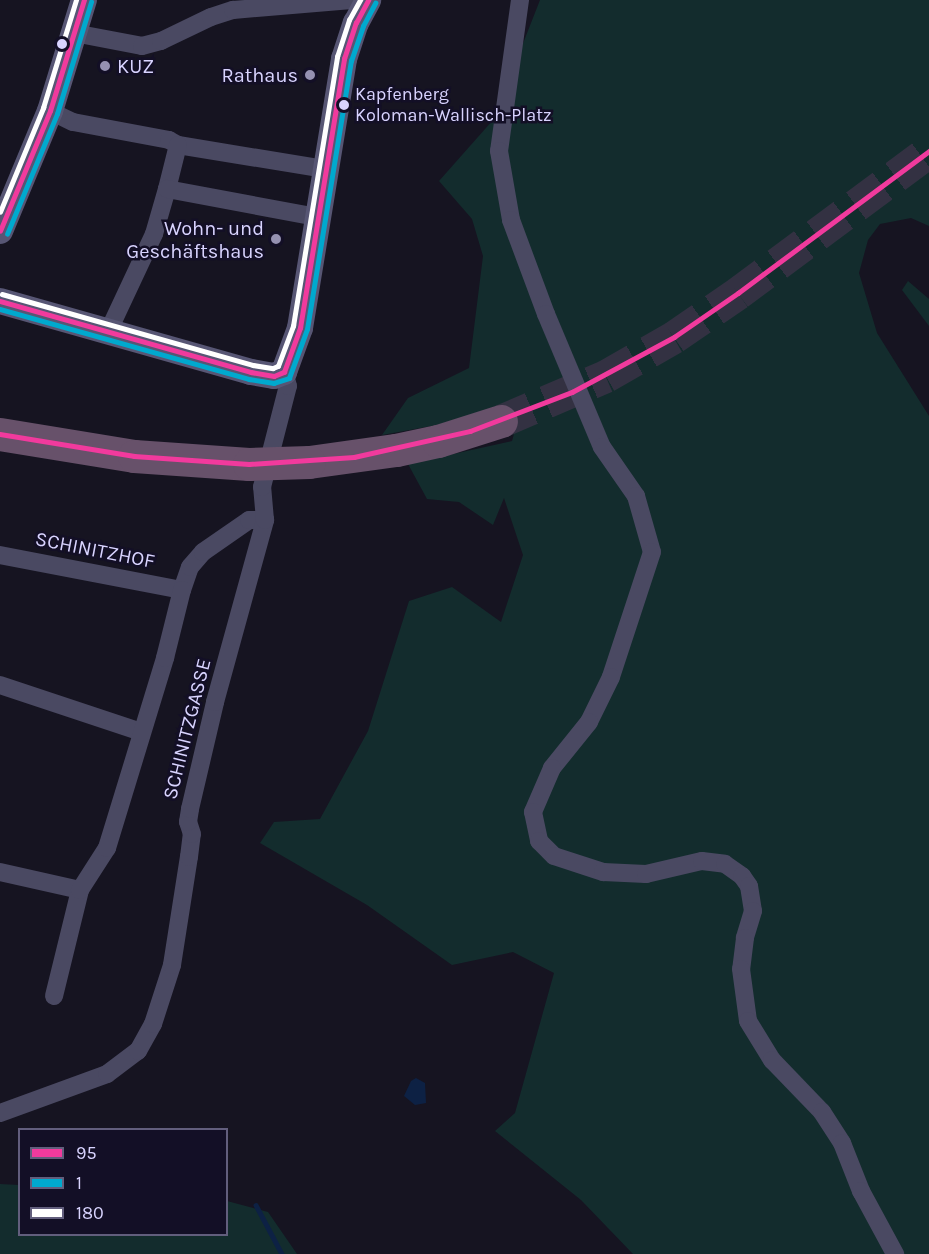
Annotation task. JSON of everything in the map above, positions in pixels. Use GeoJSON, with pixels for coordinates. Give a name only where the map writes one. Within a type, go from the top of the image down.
{"type":"FeatureCollection","features":[{"type":"Feature","properties":{"kind":"highway"},"geometry":{"type":"LineString","coordinates":[[2,435],[134,456],[249,464],[309,462],[406,448],[501,421]]}},
{"type":"Feature","properties":{"kind":"street"},"geometry":{"type":"LineString","coordinates":[[0,231],[50,111],[84,0]]}},
{"type":"Feature","properties":{"kind":"street"},"geometry":{"type":"LineString","coordinates":[[520,0],[499,151],[511,220],[546,314],[602,447],[636,496],[652,552],[611,677],[589,722],[552,768],[533,812],[539,841],[554,856],[603,872],[646,874],[702,861],[725,864],[742,876],[749,886],[753,911],[745,938],[741,969],[748,1022],[772,1060],[822,1112],[842,1143],[861,1191],[895,1254]]}},
{"type":"Feature","properties":{"kind":"street"},"geometry":{"type":"LineString","coordinates":[[1,305],[109,330],[251,372],[274,376],[284,372],[300,328],[324,169],[344,59],[362,1],[313,5],[252,4],[211,17],[173,36],[142,46],[74,33]]}},
{"type":"Feature","properties":{"kind":"street"},"geometry":{"type":"LineString","coordinates":[[50,111],[73,122],[324,169]]}},
{"type":"Feature","properties":{"kind":"street"},"geometry":{"type":"LineString","coordinates":[[109,330],[154,234],[167,192],[173,142]]}},
{"type":"Feature","properties":{"kind":"street"},"geometry":{"type":"LineString","coordinates":[[167,192],[317,217]]}},
{"type":"Feature","properties":{"kind":"street","name":"SCHINITZGASSE"},"geometry":{"type":"LineString","coordinates":[[0,1113],[107,1074],[138,1051],[153,1024],[172,965],[192,834],[188,822],[190,809],[215,702],[265,520],[262,487],[288,386],[284,372]]}},
{"type":"Feature","properties":{"kind":"street"},"geometry":{"type":"LineString","coordinates":[[54,996],[80,890],[108,848],[190,567],[203,552],[249,520],[265,520]]}},
{"type":"Feature","properties":{"kind":"street","name":"SCHINITZHOF"},"geometry":{"type":"LineString","coordinates":[[0,555],[182,590]]}},
{"type":"Feature","properties":{"kind":"street"},"geometry":{"type":"LineString","coordinates":[[0,685],[141,732]]}},
{"type":"Feature","properties":{"kind":"street"},"geometry":{"type":"LineString","coordinates":[[0,872],[80,890]]}},
{"type":"Feature","properties":{"kind":"green space"},"geometry":{"type":"Polygon","coordinates":[[[540,0],[929,0],[929,226],[911,218],[880,224],[868,240],[859,273],[877,333],[929,416],[929,1254],[633,1254],[581,1200],[495,1131],[515,1113],[554,973],[513,952],[452,965],[367,905],[260,843],[274,822],[320,819],[368,731],[409,601],[452,587],[501,622],[523,555],[504,498],[493,525],[459,502],[427,499],[408,464],[512,441],[514,434],[507,437],[495,408],[437,425],[382,435],[408,398],[469,368],[483,256],[472,219],[439,181],[493,120],[540,0]]]}},
{"type":"Feature","properties":{"kind":"green space"},"geometry":{"type":"Polygon","coordinates":[[[908,281],[929,299],[929,326],[902,290],[908,281]]]}},
{"type":"Feature","properties":{"kind":"green space"},"geometry":{"type":"Polygon","coordinates":[[[0,1184],[18,1185],[18,1236],[228,1236],[228,1201],[268,1212],[297,1254],[0,1254],[0,1184]]]}},
{"type":"Feature","properties":{"kind":"water"},"geometry":{"type":"Polygon","coordinates":[[[416,1078],[425,1083],[426,1103],[415,1105],[404,1096],[411,1081],[416,1078]]]}},
{"type":"Feature","properties":{"kind":"waterway"},"geometry":{"type":"LineString","coordinates":[[256,1205],[282,1254]]}},
{"type":"Feature","properties":{"kind":"tunnel"},"geometry":{"type":"LineString","coordinates":[[501,421],[606,376],[674,337],[738,293],[929,151]]}},
{"type":"Feature","properties":{"kind":"transit line","name":"180"},"geometry":{"type":"LineString","coordinates":[[0,212],[43,108],[76,0]]}},
{"type":"Feature","properties":{"kind":"transit line","name":"95"},"geometry":{"type":"LineString","coordinates":[[0,231],[50,111],[84,0]]}},
{"type":"Feature","properties":{"kind":"transit line","name":"180"},"geometry":{"type":"LineString","coordinates":[[2,294],[253,365],[273,368],[278,366],[293,326],[337,57],[349,20],[360,0]]}},
{"type":"Feature","properties":{"kind":"transit line","name":"95"},"geometry":{"type":"LineString","coordinates":[[0,301],[251,372],[274,376],[284,372],[300,328],[344,59],[356,23],[368,0]]}},
{"type":"Feature","properties":{"kind":"transit line","name":"1"},"geometry":{"type":"LineString","coordinates":[[7,234],[57,114],[91,2]]}},
{"type":"Feature","properties":{"kind":"transit line","name":"1"},"geometry":{"type":"LineString","coordinates":[[0,309],[249,379],[274,383],[289,378],[307,329],[351,61],[363,26],[375,3]]}},
{"type":"Feature","properties":{"kind":"transit line","name":"95"},"geometry":{"type":"LineString","coordinates":[[0,434],[134,456],[249,464],[354,457],[470,431],[572,392],[674,337],[738,293],[929,151]]}},
{"type":"Feature","properties":{"kind":"place","name":"KUZ"},"geometry":{"type":"Point","coordinates":[105,66]}},
{"type":"Feature","properties":{"kind":"place","name":"Rathaus"},"geometry":{"type":"Point","coordinates":[310,75]}},
{"type":"Feature","properties":{"kind":"place","name":"Kapfenberg Koloman-Wallisch-Platz"},"geometry":{"type":"Point","coordinates":[344,105]}},
{"type":"Feature","properties":{"kind":"place","name":"Wohn- und Geschäftshaus"},"geometry":{"type":"Point","coordinates":[276,239]}}]}
